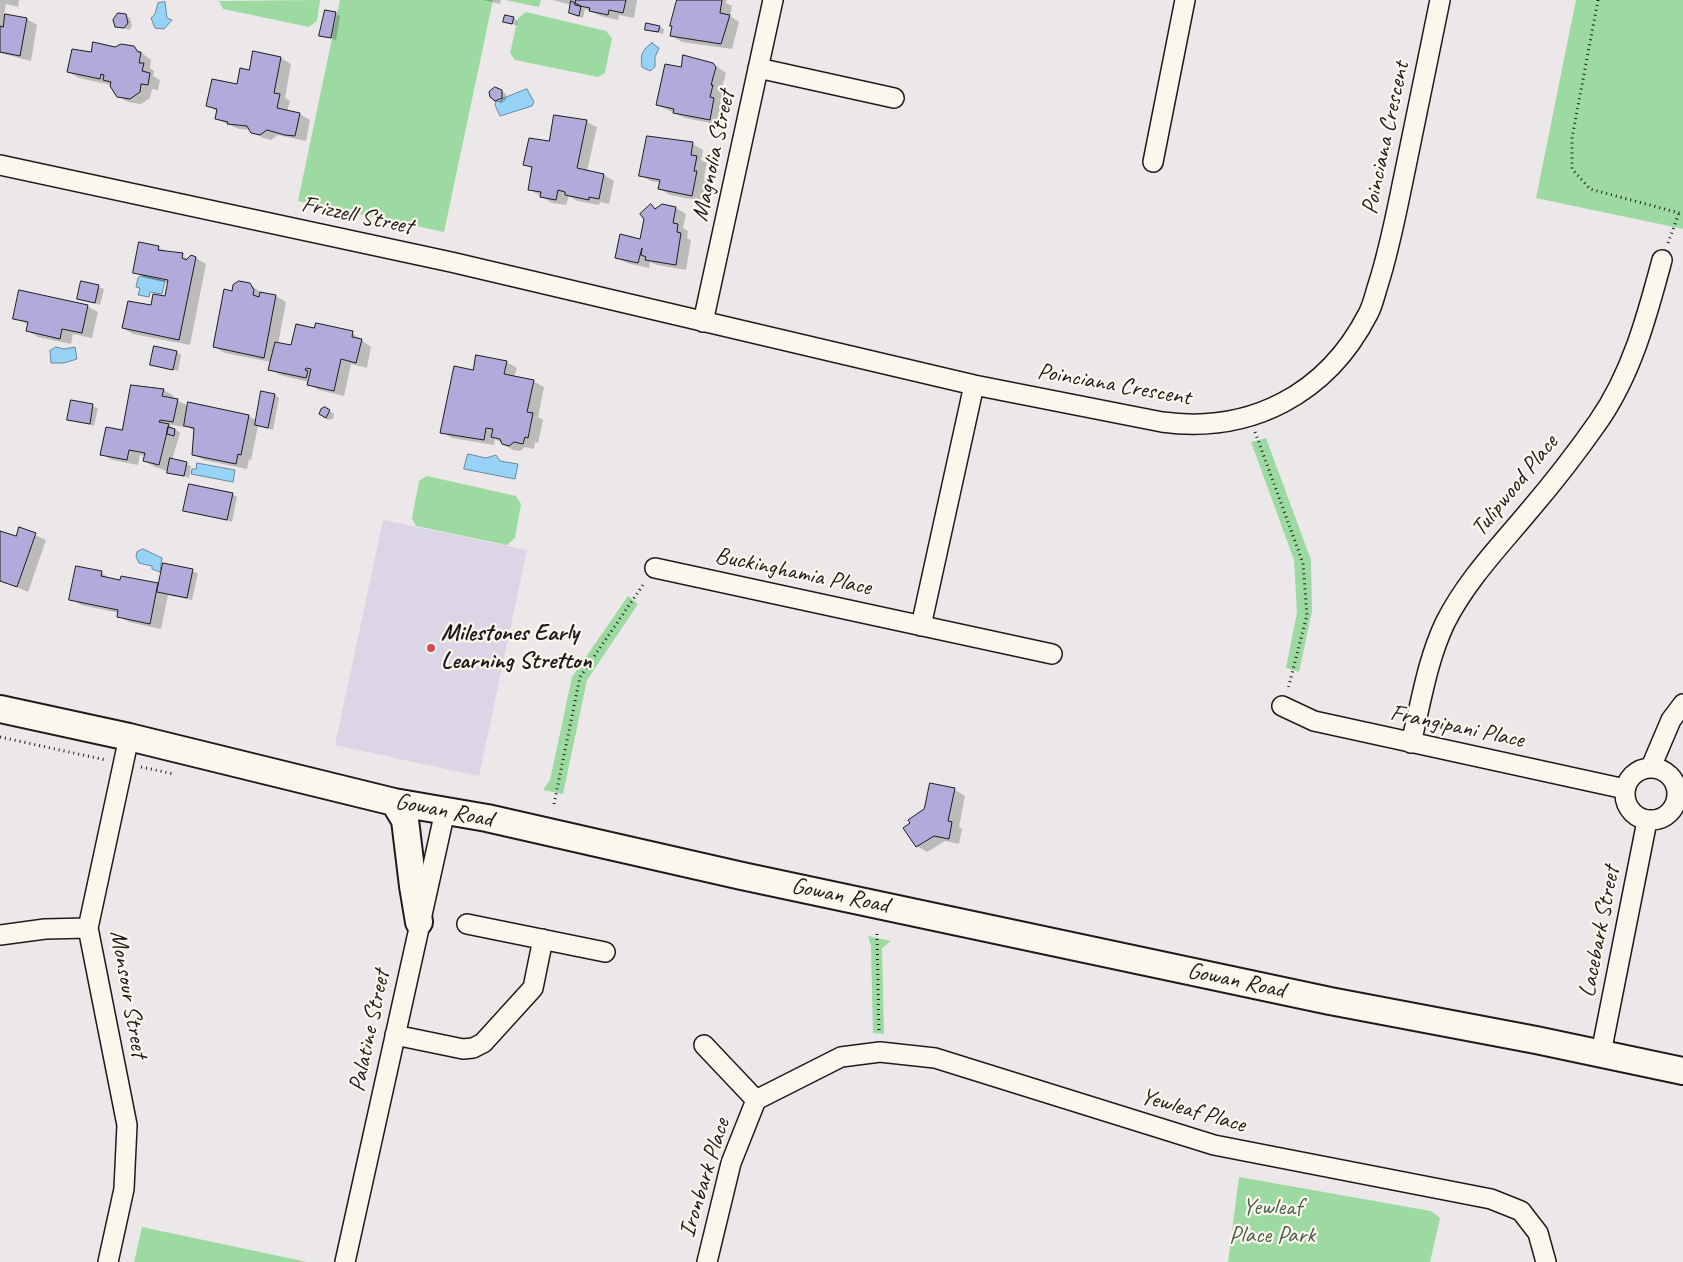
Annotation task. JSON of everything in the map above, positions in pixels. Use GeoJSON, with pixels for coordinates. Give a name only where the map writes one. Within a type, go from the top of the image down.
{"type":"FeatureCollection","features":[{"type":"Feature","properties":{"kind":"main road","name":"Gowan Road"},"geometry":{"type":"LineString","coordinates":[[0,710],[130,737],[394,802],[487,818],[752,878],[1321,999],[1601,1053],[1683,1071]]}},
{"type":"Feature","properties":{"kind":"main road"},"geometry":{"type":"LineString","coordinates":[[394,802],[405,820],[413,886],[420,922]]}},
{"type":"Feature","properties":{"kind":"street","name":"Magnolia Street"},"geometry":{"type":"LineString","coordinates":[[703,322],[773,0]]}},
{"type":"Feature","properties":{"kind":"street"},"geometry":{"type":"LineString","coordinates":[[1153,162],[1185,0]]}},
{"type":"Feature","properties":{"kind":"street","name":"Poinciana Crescent"},"geometry":{"type":"LineString","coordinates":[[703,322],[974,385],[1188,426],[1223,424],[1250,418],[1283,404],[1318,380],[1348,348],[1369,312],[1386,259],[1440,0]]}},
{"type":"Feature","properties":{"kind":"street"},"geometry":{"type":"LineString","coordinates":[[758,68],[894,98]]}},
{"type":"Feature","properties":{"kind":"street","name":"Frizzell Street"},"geometry":{"type":"LineString","coordinates":[[0,165],[452,262],[703,322]]}},
{"type":"Feature","properties":{"kind":"street","name":"Tulipwood Place"},"geometry":{"type":"LineString","coordinates":[[1411,743],[1431,659],[1445,624],[1463,592],[1491,555],[1530,510],[1599,421],[1624,375],[1643,331],[1662,260]]}},
{"type":"Feature","properties":{"kind":"street"},"geometry":{"type":"LineString","coordinates":[[922,626],[974,385]]}},
{"type":"Feature","properties":{"kind":"street","name":"Buckinghamia Place"},"geometry":{"type":"LineString","coordinates":[[655,568],[1052,654]]}},
{"type":"Feature","properties":{"kind":"street"},"geometry":{"type":"LineString","coordinates":[[1651,767],[1671,720],[1683,704]]}},
{"type":"Feature","properties":{"kind":"street","name":"Frangipani Place"},"geometry":{"type":"LineString","coordinates":[[1282,706],[1314,720],[1625,790]]}},
{"type":"Feature","properties":{"kind":"street","name":"Monsour Street"},"geometry":{"type":"LineString","coordinates":[[108,1262],[124,1189],[127,1125],[88,928],[130,737]]}},
{"type":"Feature","properties":{"kind":"street"},"geometry":{"type":"LineString","coordinates":[[1651,767],[1661,769],[1675,782],[1680,801],[1663,818],[1648,821],[1632,813],[1624,798],[1625,790],[1628,781],[1634,773],[1651,767]]}},
{"type":"Feature","properties":{"kind":"street","name":"Palatine Street"},"geometry":{"type":"LineString","coordinates":[[345,1262],[445,811]]}},
{"type":"Feature","properties":{"kind":"street","name":"Lacebark Street"},"geometry":{"type":"LineString","coordinates":[[1601,1053],[1648,821]]}},
{"type":"Feature","properties":{"kind":"street"},"geometry":{"type":"LineString","coordinates":[[467,924],[605,952]]}},
{"type":"Feature","properties":{"kind":"street"},"geometry":{"type":"LineString","coordinates":[[0,934],[45,929],[88,928]]}},
{"type":"Feature","properties":{"kind":"street"},"geometry":{"type":"LineString","coordinates":[[395,1035],[463,1049],[473,1048],[483,1043],[533,988],[543,939]]}},
{"type":"Feature","properties":{"kind":"street"},"geometry":{"type":"LineString","coordinates":[[704,1045],[756,1100]]}},
{"type":"Feature","properties":{"kind":"street","name":"Yewleaf Place"},"geometry":{"type":"LineString","coordinates":[[800,1077],[841,1057],[880,1052],[935,1058],[1214,1145],[1491,1199],[1521,1211],[1538,1233],[1546,1262]]}},
{"type":"Feature","properties":{"kind":"street","name":"Ironbark Place"},"geometry":{"type":"LineString","coordinates":[[707,1262],[731,1163],[756,1100],[800,1077]]}},
{"type":"Feature","properties":{"kind":"path"},"geometry":{"type":"LineString","coordinates":[[1598,0],[1572,138],[1572,169],[1590,189],[1681,213],[1662,260]]}},
{"type":"Feature","properties":{"kind":"path"},"geometry":{"type":"LineString","coordinates":[[1250,418],[1304,563],[1307,615],[1294,672],[1282,706]]}},
{"type":"Feature","properties":{"kind":"path"},"geometry":{"type":"LineString","coordinates":[[554,804],[580,676],[655,568]]}},
{"type":"Feature","properties":{"kind":"path"},"geometry":{"type":"LineString","coordinates":[[0,737],[104,760]]}},
{"type":"Feature","properties":{"kind":"path"},"geometry":{"type":"LineString","coordinates":[[877,934],[880,1052]]}},
{"type":"Feature","properties":{"kind":"shaded area","name":"Milestones Early Learning Stretton"},"geometry":{"type":"Polygon","coordinates":[[[383,520],[527,550],[479,776],[335,745],[383,520]]]}},
{"type":"Feature","properties":{"kind":"green space"},"geometry":{"type":"Polygon","coordinates":[[[320,0],[317,21],[309,27],[223,9],[219,1],[320,0]]]}},
{"type":"Feature","properties":{"kind":"green space"},"geometry":{"type":"Polygon","coordinates":[[[340,0],[493,0],[444,232],[298,201],[340,0]]]}},
{"type":"Feature","properties":{"kind":"green space"},"geometry":{"type":"Polygon","coordinates":[[[505,0],[541,0],[539,7],[505,0]]]}},
{"type":"Feature","properties":{"kind":"green space"},"geometry":{"type":"Polygon","coordinates":[[[1576,0],[1683,0],[1683,229],[1536,198],[1576,0]]]}},
{"type":"Feature","properties":{"kind":"green space"},"geometry":{"type":"Polygon","coordinates":[[[526,12],[606,31],[612,38],[605,73],[598,77],[515,60],[510,53],[518,18],[526,12]]]}},
{"type":"Feature","properties":{"kind":"green space"},"geometry":{"type":"Polygon","coordinates":[[[1266,438],[1311,560],[1312,611],[1299,672],[1286,668],[1297,612],[1294,560],[1251,442],[1266,438]]]}},
{"type":"Feature","properties":{"kind":"green space"},"geometry":{"type":"Polygon","coordinates":[[[427,476],[516,496],[521,504],[515,538],[507,545],[416,526],[412,518],[419,481],[427,476]]]}},
{"type":"Feature","properties":{"kind":"green space"},"geometry":{"type":"Polygon","coordinates":[[[628,596],[638,604],[587,680],[563,794],[543,790],[550,780],[572,677],[628,596]]]}},
{"type":"Feature","properties":{"kind":"green space"},"geometry":{"type":"Polygon","coordinates":[[[868,936],[891,941],[882,948],[884,1034],[873,1033],[871,946],[868,936]]]}},
{"type":"Feature","properties":{"kind":"green space","name":"Yewleaf Place Park"},"geometry":{"type":"Polygon","coordinates":[[[1239,1177],[1431,1211],[1440,1218],[1430,1262],[1228,1262],[1239,1177]]]}},
{"type":"Feature","properties":{"kind":"green space"},"geometry":{"type":"Polygon","coordinates":[[[142,1227],[307,1262],[134,1262],[142,1227]]]}},
{"type":"Feature","properties":{"kind":"water"},"geometry":{"type":"Polygon","coordinates":[[[165,2],[167,18],[172,20],[164,29],[155,28],[151,18],[155,14],[158,3],[165,2]]]}},
{"type":"Feature","properties":{"kind":"water"},"geometry":{"type":"Polygon","coordinates":[[[652,43],[659,48],[655,57],[655,67],[650,71],[642,67],[641,59],[642,53],[652,43]]]}},
{"type":"Feature","properties":{"kind":"water"},"geometry":{"type":"Polygon","coordinates":[[[527,89],[534,102],[532,106],[500,116],[495,105],[496,101],[501,102],[502,99],[527,89]]]}},
{"type":"Feature","properties":{"kind":"water"},"geometry":{"type":"Polygon","coordinates":[[[142,276],[165,281],[162,294],[150,292],[149,297],[138,295],[140,288],[136,287],[138,278],[142,276]]]}},
{"type":"Feature","properties":{"kind":"water"},"geometry":{"type":"Polygon","coordinates":[[[56,347],[64,349],[75,347],[77,359],[64,363],[51,363],[50,351],[56,347]]]}},
{"type":"Feature","properties":{"kind":"water"},"geometry":{"type":"Polygon","coordinates":[[[468,454],[486,458],[496,455],[500,461],[518,464],[515,479],[464,469],[468,454]]]}},
{"type":"Feature","properties":{"kind":"water"},"geometry":{"type":"Polygon","coordinates":[[[197,463],[235,470],[233,482],[191,474],[192,469],[196,469],[197,463]]]}},
{"type":"Feature","properties":{"kind":"water"},"geometry":{"type":"Polygon","coordinates":[[[143,549],[162,558],[160,572],[152,569],[152,566],[139,563],[136,557],[137,552],[143,549]]]}},
{"type":"Feature","properties":{"kind":"building"},"geometry":{"type":"Polygon","coordinates":[[[576,0],[626,0],[623,13],[609,10],[608,15],[589,11],[590,8],[575,5],[576,0]]]}},
{"type":"Feature","properties":{"kind":"building"},"geometry":{"type":"Polygon","coordinates":[[[677,0],[722,0],[720,13],[730,15],[721,44],[670,36],[672,26],[670,26],[677,0]]]}},
{"type":"Feature","properties":{"kind":"building"},"geometry":{"type":"Polygon","coordinates":[[[571,1],[581,6],[579,16],[569,13],[571,1]]]}},
{"type":"Feature","properties":{"kind":"building"},"geometry":{"type":"Polygon","coordinates":[[[325,10],[336,12],[331,38],[319,36],[325,10]]]}},
{"type":"Feature","properties":{"kind":"building"},"geometry":{"type":"Polygon","coordinates":[[[118,13],[126,14],[128,23],[124,28],[115,27],[113,20],[118,13]]]}},
{"type":"Feature","properties":{"kind":"building"},"geometry":{"type":"Polygon","coordinates":[[[5,14],[27,18],[20,56],[0,52],[0,26],[3,27],[5,14]]]}},
{"type":"Feature","properties":{"kind":"building"},"geometry":{"type":"Polygon","coordinates":[[[505,15],[514,17],[512,24],[503,22],[505,15]]]}},
{"type":"Feature","properties":{"kind":"building"},"geometry":{"type":"Polygon","coordinates":[[[646,23],[660,26],[658,32],[645,30],[646,23]]]}},
{"type":"Feature","properties":{"kind":"building"},"geometry":{"type":"Polygon","coordinates":[[[93,42],[115,47],[121,44],[134,46],[138,52],[141,52],[139,63],[144,63],[142,71],[150,73],[148,85],[141,84],[140,92],[130,99],[117,97],[110,86],[111,82],[103,80],[104,75],[101,74],[100,79],[67,72],[72,49],[91,52],[93,42]]]}},
{"type":"Feature","properties":{"kind":"building"},"geometry":{"type":"Polygon","coordinates":[[[253,51],[281,57],[274,93],[280,94],[277,108],[300,113],[295,136],[267,130],[260,135],[251,133],[247,126],[227,124],[228,122],[215,119],[217,109],[206,106],[212,79],[237,84],[240,68],[249,70],[253,51]]]}},
{"type":"Feature","properties":{"kind":"building"},"geometry":{"type":"Polygon","coordinates":[[[683,55],[713,63],[716,67],[711,85],[713,85],[710,97],[714,98],[710,120],[673,113],[674,109],[656,105],[665,64],[681,67],[683,55]]]}},
{"type":"Feature","properties":{"kind":"building"},"geometry":{"type":"Polygon","coordinates":[[[495,87],[502,90],[502,98],[495,101],[490,97],[489,92],[495,87]]]}},
{"type":"Feature","properties":{"kind":"building"},"geometry":{"type":"Polygon","coordinates":[[[554,115],[587,120],[577,168],[604,174],[599,199],[589,197],[589,200],[565,195],[565,192],[558,190],[556,200],[540,197],[541,192],[528,190],[532,167],[523,165],[529,138],[549,141],[554,115]]]}},
{"type":"Feature","properties":{"kind":"building"},"geometry":{"type":"Polygon","coordinates":[[[647,136],[693,142],[691,155],[697,156],[694,171],[697,171],[692,196],[658,189],[660,180],[639,176],[647,136]]]}},
{"type":"Feature","properties":{"kind":"building"},"geometry":{"type":"Polygon","coordinates":[[[651,204],[655,209],[662,204],[676,207],[673,223],[678,224],[677,232],[681,233],[676,265],[645,260],[646,257],[641,255],[642,248],[638,263],[615,258],[620,234],[640,239],[644,219],[640,214],[651,204]]]}},
{"type":"Feature","properties":{"kind":"building"},"geometry":{"type":"Polygon","coordinates":[[[139,242],[159,246],[158,250],[183,253],[182,258],[186,260],[191,255],[196,257],[179,340],[122,328],[128,301],[151,305],[153,294],[165,296],[168,280],[133,273],[139,242]]]}},
{"type":"Feature","properties":{"kind":"building"},"geometry":{"type":"Polygon","coordinates":[[[81,281],[99,285],[95,303],[77,299],[81,281]]]}},
{"type":"Feature","properties":{"kind":"building"},"geometry":{"type":"Polygon","coordinates":[[[239,281],[250,283],[254,290],[253,295],[259,297],[260,292],[276,295],[264,358],[213,347],[224,289],[232,291],[233,285],[239,281]]]}},
{"type":"Feature","properties":{"kind":"building"},"geometry":{"type":"Polygon","coordinates":[[[19,290],[88,305],[82,333],[62,329],[60,339],[26,331],[28,322],[13,319],[19,290]]]}},
{"type":"Feature","properties":{"kind":"building"},"geometry":{"type":"Polygon","coordinates":[[[316,323],[353,331],[352,337],[362,339],[356,363],[341,359],[334,391],[307,385],[311,369],[306,368],[305,370],[308,371],[306,378],[268,370],[275,342],[291,345],[296,324],[314,328],[316,323]]]}},
{"type":"Feature","properties":{"kind":"building"},"geometry":{"type":"Polygon","coordinates":[[[154,346],[177,351],[173,370],[150,365],[154,346]]]}},
{"type":"Feature","properties":{"kind":"building"},"geometry":{"type":"Polygon","coordinates":[[[476,355],[507,361],[504,374],[534,380],[527,412],[533,413],[528,438],[525,437],[523,444],[514,442],[509,446],[502,444],[500,439],[491,437],[493,429],[486,428],[484,440],[440,433],[454,366],[473,370],[476,355]]]}},
{"type":"Feature","properties":{"kind":"building"},"geometry":{"type":"Polygon","coordinates":[[[131,385],[164,389],[162,396],[178,399],[173,422],[160,420],[159,422],[169,424],[159,465],[143,461],[145,453],[129,450],[127,460],[100,455],[106,427],[122,430],[131,385]]]}},
{"type":"Feature","properties":{"kind":"building"},"geometry":{"type":"Polygon","coordinates":[[[261,391],[275,394],[268,428],[255,425],[261,391]]]}},
{"type":"Feature","properties":{"kind":"building"},"geometry":{"type":"Polygon","coordinates":[[[71,400],[93,404],[90,424],[67,420],[71,400]]]}},
{"type":"Feature","properties":{"kind":"building"},"geometry":{"type":"Polygon","coordinates":[[[188,402],[249,415],[241,455],[238,454],[236,464],[192,455],[194,428],[184,426],[188,402]]]}},
{"type":"Feature","properties":{"kind":"building"},"geometry":{"type":"Polygon","coordinates":[[[325,407],[330,410],[326,418],[319,414],[321,409],[325,407]]]}},
{"type":"Feature","properties":{"kind":"building"},"geometry":{"type":"Polygon","coordinates":[[[168,427],[175,429],[174,436],[167,434],[168,427]]]}},
{"type":"Feature","properties":{"kind":"building"},"geometry":{"type":"Polygon","coordinates":[[[170,458],[187,462],[184,476],[167,473],[170,458]]]}},
{"type":"Feature","properties":{"kind":"building"},"geometry":{"type":"Polygon","coordinates":[[[189,484],[233,493],[227,520],[183,511],[189,484]]]}},
{"type":"Feature","properties":{"kind":"building"},"geometry":{"type":"Polygon","coordinates":[[[19,527],[36,533],[17,587],[0,581],[0,531],[16,536],[19,527]]]}},
{"type":"Feature","properties":{"kind":"building"},"geometry":{"type":"Polygon","coordinates":[[[163,563],[193,569],[187,598],[157,592],[163,563]]]}},
{"type":"Feature","properties":{"kind":"building"},"geometry":{"type":"Polygon","coordinates":[[[76,566],[102,571],[101,576],[120,580],[121,576],[158,583],[150,624],[117,617],[118,610],[69,600],[76,566]]]}},
{"type":"Feature","properties":{"kind":"building"},"geometry":{"type":"Polygon","coordinates":[[[930,783],[955,788],[948,821],[952,822],[949,839],[934,836],[916,847],[903,828],[910,823],[908,820],[924,809],[930,783]]]}},
{"type":"Feature","properties":{"kind":"place","name":"Milestones Early Learning Stretton"},"geometry":{"type":"Point","coordinates":[431,648]}}]}
